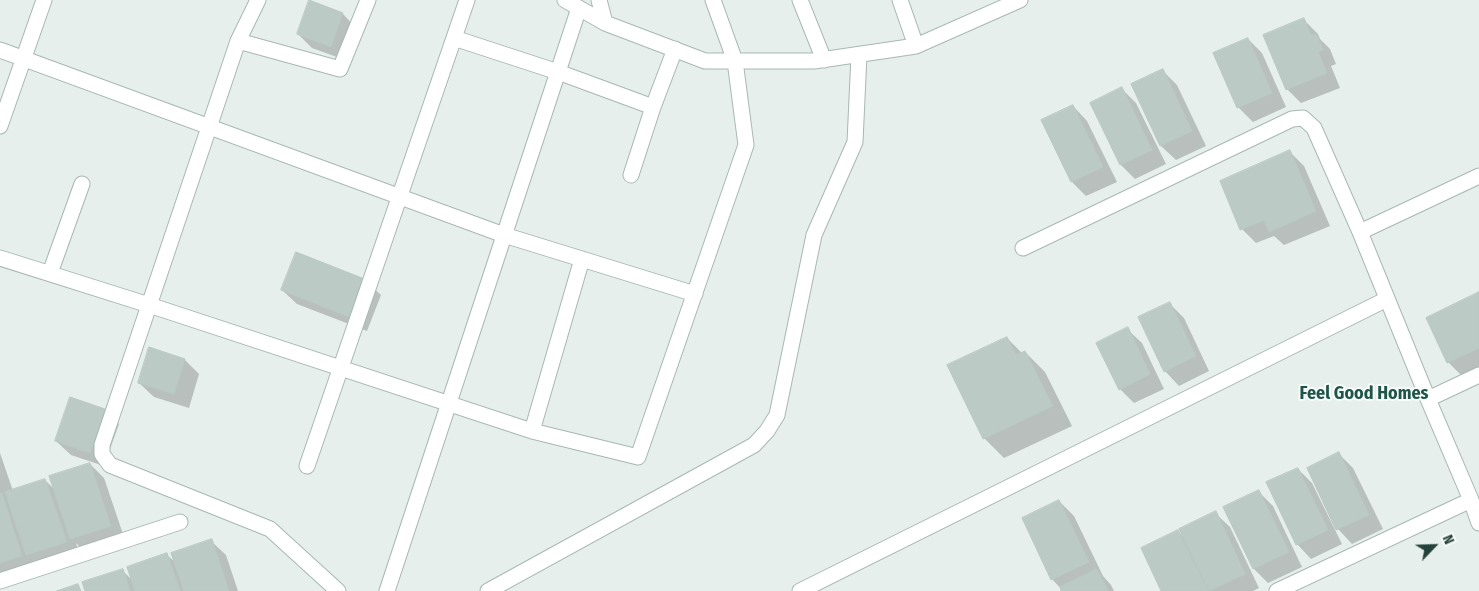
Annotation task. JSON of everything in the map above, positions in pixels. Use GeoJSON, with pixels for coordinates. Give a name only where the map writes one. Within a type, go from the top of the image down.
{"type":"FeatureCollection","features":[{"type":"Feature","properties":{"kind":"street"},"geometry":{"type":"LineString","coordinates":[[0,126],[44,0]]}},
{"type":"Feature","properties":{"kind":"street"},"geometry":{"type":"LineString","coordinates":[[258,0],[238,41],[102,445],[102,454],[110,465],[270,529],[338,591]]}},
{"type":"Feature","properties":{"kind":"street"},"geometry":{"type":"LineString","coordinates":[[238,41],[340,70],[368,0]]}},
{"type":"Feature","properties":{"kind":"street"},"geometry":{"type":"LineString","coordinates":[[307,466],[467,0]]}},
{"type":"Feature","properties":{"kind":"street"},"geometry":{"type":"LineString","coordinates":[[565,0],[605,23],[705,61],[814,61],[916,46],[1020,0]]}},
{"type":"Feature","properties":{"kind":"street"},"geometry":{"type":"LineString","coordinates":[[599,0],[605,23]]}},
{"type":"Feature","properties":{"kind":"street"},"geometry":{"type":"LineString","coordinates":[[0,258],[532,431],[638,457],[746,145],[734,61],[713,0]]}},
{"type":"Feature","properties":{"kind":"street"},"geometry":{"type":"LineString","coordinates":[[800,0],[824,60]]}},
{"type":"Feature","properties":{"kind":"street"},"geometry":{"type":"LineString","coordinates":[[900,0],[916,46]]}},
{"type":"Feature","properties":{"kind":"street"},"geometry":{"type":"LineString","coordinates":[[387,591],[579,8]]}},
{"type":"Feature","properties":{"kind":"street"},"geometry":{"type":"LineString","coordinates":[[454,38],[558,72],[653,107]]}},
{"type":"Feature","properties":{"kind":"street"},"geometry":{"type":"LineString","coordinates":[[631,175],[674,49]]}},
{"type":"Feature","properties":{"kind":"street"},"geometry":{"type":"LineString","coordinates":[[0,50],[504,235],[695,294]]}},
{"type":"Feature","properties":{"kind":"street"},"geometry":{"type":"LineString","coordinates":[[488,591],[754,445],[767,431],[777,415],[814,235],[855,142],[860,54]]}},
{"type":"Feature","properties":{"kind":"street"},"geometry":{"type":"LineString","coordinates":[[1023,248],[1292,118],[1303,118],[1314,128],[1360,232],[1472,500],[1479,523]]}},
{"type":"Feature","properties":{"kind":"street"},"geometry":{"type":"LineString","coordinates":[[1360,232],[1479,176]]}},
{"type":"Feature","properties":{"kind":"street"},"geometry":{"type":"LineString","coordinates":[[50,274],[82,184]]}},
{"type":"Feature","properties":{"kind":"street"},"geometry":{"type":"LineString","coordinates":[[532,431],[582,259]]}},
{"type":"Feature","properties":{"kind":"street"},"geometry":{"type":"LineString","coordinates":[[800,591],[1388,299]]}},
{"type":"Feature","properties":{"kind":"street"},"geometry":{"type":"LineString","coordinates":[[1428,398],[1479,375]]}},
{"type":"Feature","properties":{"kind":"street"},"geometry":{"type":"LineString","coordinates":[[1277,591],[1472,500]]}},
{"type":"Feature","properties":{"kind":"street"},"geometry":{"type":"LineString","coordinates":[[0,581],[180,522]]}},
{"type":"Feature","properties":{"kind":"building"},"geometry":{"type":"Polygon","coordinates":[[[309,0],[343,13],[331,47],[297,34],[309,0]]]}},
{"type":"Feature","properties":{"kind":"building"},"geometry":{"type":"Polygon","coordinates":[[[1304,18],[1311,35],[1316,34],[1323,50],[1318,52],[1327,73],[1286,90],[1263,35],[1304,18]]]}},
{"type":"Feature","properties":{"kind":"building"},"geometry":{"type":"Polygon","coordinates":[[[1248,38],[1272,93],[1237,108],[1213,53],[1248,38]]]}},
{"type":"Feature","properties":{"kind":"building"},"geometry":{"type":"Polygon","coordinates":[[[1163,69],[1192,131],[1160,146],[1131,84],[1163,69]]]}},
{"type":"Feature","properties":{"kind":"building"},"geometry":{"type":"Polygon","coordinates":[[[1122,87],[1152,150],[1120,165],[1090,103],[1122,87]]]}},
{"type":"Feature","properties":{"kind":"building"},"geometry":{"type":"Polygon","coordinates":[[[1073,105],[1103,167],[1071,182],[1041,120],[1073,105]]]}},
{"type":"Feature","properties":{"kind":"building"},"geometry":{"type":"Polygon","coordinates":[[[1290,150],[1316,211],[1269,232],[1264,220],[1240,230],[1220,181],[1290,150]]]}},
{"type":"Feature","properties":{"kind":"building"},"geometry":{"type":"Polygon","coordinates":[[[296,252],[367,280],[352,318],[281,290],[296,252]]]}},
{"type":"Feature","properties":{"kind":"building"},"geometry":{"type":"Polygon","coordinates":[[[1479,292],[1479,348],[1447,363],[1426,318],[1479,292]]]}},
{"type":"Feature","properties":{"kind":"building"},"geometry":{"type":"Polygon","coordinates":[[[1170,302],[1196,356],[1164,372],[1138,317],[1170,302]]]}},
{"type":"Feature","properties":{"kind":"building"},"geometry":{"type":"Polygon","coordinates":[[[1128,327],[1150,374],[1119,390],[1096,343],[1128,327]]]}},
{"type":"Feature","properties":{"kind":"building"},"geometry":{"type":"Polygon","coordinates":[[[1007,337],[1016,355],[1025,351],[1053,406],[983,439],[947,365],[1007,337]]]}},
{"type":"Feature","properties":{"kind":"building"},"geometry":{"type":"Polygon","coordinates":[[[149,347],[185,359],[174,394],[138,383],[149,347]]]}},
{"type":"Feature","properties":{"kind":"building"},"geometry":{"type":"Polygon","coordinates":[[[70,397],[105,409],[90,453],[55,441],[70,397]]]}},
{"type":"Feature","properties":{"kind":"building"},"geometry":{"type":"Polygon","coordinates":[[[1339,452],[1369,515],[1336,530],[1307,468],[1339,452]]]}},
{"type":"Feature","properties":{"kind":"building"},"geometry":{"type":"Polygon","coordinates":[[[90,463],[111,526],[70,539],[49,476],[90,463]]]}},
{"type":"Feature","properties":{"kind":"building"},"geometry":{"type":"Polygon","coordinates":[[[1298,468],[1328,530],[1296,545],[1266,482],[1298,468]]]}},
{"type":"Feature","properties":{"kind":"building"},"geometry":{"type":"Polygon","coordinates":[[[45,479],[67,542],[26,555],[5,492],[45,479]]]}},
{"type":"Feature","properties":{"kind":"building"},"geometry":{"type":"Polygon","coordinates":[[[1259,490],[1289,552],[1253,569],[1223,507],[1259,490]]]}},
{"type":"Feature","properties":{"kind":"building"},"geometry":{"type":"Polygon","coordinates":[[[0,493],[2,493],[22,556],[0,563],[0,493]]]}},
{"type":"Feature","properties":{"kind":"building"},"geometry":{"type":"Polygon","coordinates":[[[1059,500],[1089,562],[1051,580],[1022,518],[1059,500]]]}},
{"type":"Feature","properties":{"kind":"building"},"geometry":{"type":"Polygon","coordinates":[[[1216,511],[1245,574],[1209,591],[1179,529],[1216,511]]]}},
{"type":"Feature","properties":{"kind":"building"},"geometry":{"type":"Polygon","coordinates":[[[1178,530],[1208,591],[1161,591],[1141,548],[1178,530]]]}},
{"type":"Feature","properties":{"kind":"building"},"geometry":{"type":"Polygon","coordinates":[[[212,539],[229,591],[184,591],[171,553],[212,539]]]}},
{"type":"Feature","properties":{"kind":"building"},"geometry":{"type":"Polygon","coordinates":[[[167,553],[180,591],[135,591],[127,567],[167,553]]]}},
{"type":"Feature","properties":{"kind":"building"},"geometry":{"type":"Polygon","coordinates":[[[123,569],[130,591],[85,591],[82,582],[123,569]]]}},
{"type":"Feature","properties":{"kind":"building"},"geometry":{"type":"Polygon","coordinates":[[[1097,569],[1108,591],[1061,591],[1060,587],[1097,569]]]}},
{"type":"Feature","properties":{"kind":"building"},"geometry":{"type":"Polygon","coordinates":[[[78,584],[81,591],[57,591],[78,584]]]}},
{"type":"Feature","properties":{"kind":"district","name":"Feel Good Homes"},"geometry":{"type":"Point","coordinates":[1364,394]}}]}
